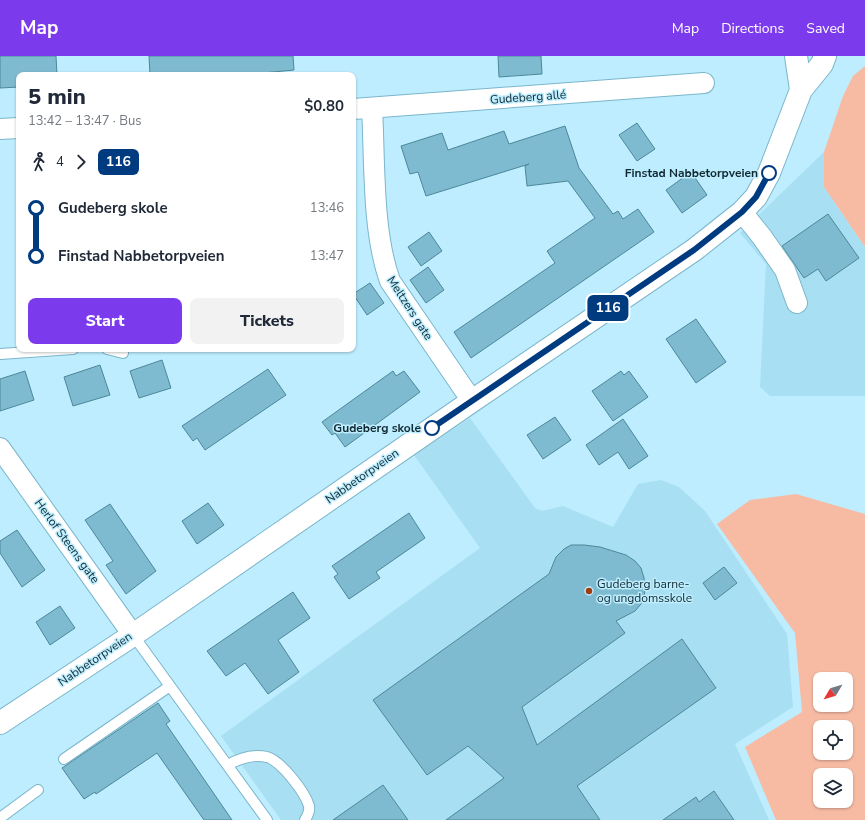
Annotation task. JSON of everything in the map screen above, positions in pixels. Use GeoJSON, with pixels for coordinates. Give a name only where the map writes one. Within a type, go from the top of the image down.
{"type":"FeatureCollection","features":[{"type":"Feature","properties":{"kind":"street","name":"Nabbetorpveien"},"geometry":{"type":"LineString","coordinates":[[796,56],[801,90]]}},
{"type":"Feature","properties":{"kind":"street","name":"Nabbetorpveien"},"geometry":{"type":"LineString","coordinates":[[0,723],[133,635],[472,400],[694,250],[742,212],[756,197],[769,173],[801,90],[822,64],[825,56]]}},
{"type":"Feature","properties":{"kind":"street","name":"Gudeberg allé"},"geometry":{"type":"LineString","coordinates":[[363,109],[704,83]]}},
{"type":"Feature","properties":{"kind":"street","name":"Meltzers gate"},"geometry":{"type":"LineString","coordinates":[[363,109],[379,234],[390,281],[472,400]]}},
{"type":"Feature","properties":{"kind":"street"},"geometry":{"type":"LineString","coordinates":[[0,129],[16,128]]}},
{"type":"Feature","properties":{"kind":"street"},"geometry":{"type":"LineString","coordinates":[[742,212],[785,270],[797,304]]}},
{"type":"Feature","properties":{"kind":"street","name":"Herlof Steens gate"},"geometry":{"type":"LineString","coordinates":[[0,448],[133,635]]}},
{"type":"Feature","properties":{"kind":"lane"},"geometry":{"type":"LineString","coordinates":[[0,354],[29,352]]}},
{"type":"Feature","properties":{"kind":"lane"},"geometry":{"type":"LineString","coordinates":[[119,352],[123,353]]}},
{"type":"Feature","properties":{"kind":"lane"},"geometry":{"type":"LineString","coordinates":[[133,635],[268,820]]}},
{"type":"Feature","properties":{"kind":"lane"},"geometry":{"type":"LineString","coordinates":[[64,759],[170,686]]}},
{"type":"Feature","properties":{"kind":"lane"},"geometry":{"type":"LineString","coordinates":[[228,765],[239,758],[252,756],[267,757],[278,762],[285,769],[306,799],[309,807],[309,814],[305,820]]}},
{"type":"Feature","properties":{"kind":"lane"},"geometry":{"type":"LineString","coordinates":[[0,818],[38,790]]}},
{"type":"Feature","properties":{"kind":"shaded area"},"geometry":{"type":"Polygon","coordinates":[[[865,66],[865,247],[824,187],[824,152],[843,96],[853,76],[865,66]]]}},
{"type":"Feature","properties":{"kind":"shaded area"},"geometry":{"type":"Polygon","coordinates":[[[824,152],[824,187],[865,247],[865,396],[770,396],[760,387],[766,264],[740,233],[824,152]]]}},
{"type":"Feature","properties":{"kind":"shaded area","name":"Gudeberg barne- og ungdomsskole"},"geometry":{"type":"Polygon","coordinates":[[[470,418],[535,508],[542,511],[563,506],[613,527],[638,484],[661,480],[679,487],[705,511],[787,634],[793,707],[735,744],[769,820],[281,820],[221,736],[480,548],[414,455],[470,418]]]}},
{"type":"Feature","properties":{"kind":"shaded area"},"geometry":{"type":"Polygon","coordinates":[[[796,494],[865,514],[865,820],[776,820],[745,747],[802,712],[795,633],[717,524],[750,500],[796,494]]]}},
{"type":"Feature","properties":{"kind":"building"},"geometry":{"type":"Polygon","coordinates":[[[0,56],[56,56],[57,72],[16,72],[16,87],[0,88],[0,56]]]}},
{"type":"Feature","properties":{"kind":"building"},"geometry":{"type":"Polygon","coordinates":[[[149,56],[293,56],[294,70],[273,72],[150,72],[149,56]]]}},
{"type":"Feature","properties":{"kind":"building"},"geometry":{"type":"Polygon","coordinates":[[[498,56],[541,56],[542,74],[499,77],[498,56]]]}},
{"type":"Feature","properties":{"kind":"building"},"geometry":{"type":"Polygon","coordinates":[[[637,123],[655,149],[637,161],[619,135],[637,123]]]}},
{"type":"Feature","properties":{"kind":"building"},"geometry":{"type":"Polygon","coordinates":[[[565,126],[579,168],[613,214],[618,211],[623,219],[638,209],[654,232],[471,358],[454,332],[555,263],[547,251],[595,218],[568,181],[527,186],[525,166],[529,164],[426,196],[418,172],[410,174],[401,146],[442,133],[448,150],[504,131],[509,144],[565,126]]]}},
{"type":"Feature","properties":{"kind":"building"},"geometry":{"type":"Polygon","coordinates":[[[691,172],[707,195],[682,213],[666,190],[691,172]]]}},
{"type":"Feature","properties":{"kind":"building"},"geometry":{"type":"Polygon","coordinates":[[[828,214],[859,258],[826,281],[818,269],[804,278],[782,246],[828,214]]]}},
{"type":"Feature","properties":{"kind":"building"},"geometry":{"type":"Polygon","coordinates":[[[429,232],[442,251],[421,266],[408,247],[429,232]]]}},
{"type":"Feature","properties":{"kind":"building"},"geometry":{"type":"Polygon","coordinates":[[[428,267],[444,290],[426,303],[410,280],[428,267]]]}},
{"type":"Feature","properties":{"kind":"building"},"geometry":{"type":"Polygon","coordinates":[[[370,283],[384,303],[367,315],[356,298],[356,292],[370,283]]]}},
{"type":"Feature","properties":{"kind":"building"},"geometry":{"type":"Polygon","coordinates":[[[696,319],[726,362],[696,383],[666,339],[696,319]]]}},
{"type":"Feature","properties":{"kind":"building"},"geometry":{"type":"Polygon","coordinates":[[[162,360],[171,388],[139,398],[130,371],[162,360]]]}},
{"type":"Feature","properties":{"kind":"building"},"geometry":{"type":"Polygon","coordinates":[[[100,365],[110,395],[73,406],[64,377],[100,365]]]}},
{"type":"Feature","properties":{"kind":"building"},"geometry":{"type":"Polygon","coordinates":[[[268,369],[286,395],[205,450],[197,438],[193,441],[182,426],[268,369]]]}},
{"type":"Feature","properties":{"kind":"building"},"geometry":{"type":"Polygon","coordinates":[[[25,371],[34,400],[0,411],[0,379],[25,371]]]}},
{"type":"Feature","properties":{"kind":"building"},"geometry":{"type":"Polygon","coordinates":[[[393,371],[396,376],[404,371],[420,392],[345,447],[335,433],[332,435],[322,422],[393,371]]]}},
{"type":"Feature","properties":{"kind":"building"},"geometry":{"type":"Polygon","coordinates":[[[621,371],[624,375],[629,371],[648,397],[613,421],[592,391],[621,371]]]}},
{"type":"Feature","properties":{"kind":"building"},"geometry":{"type":"Polygon","coordinates":[[[555,417],[571,440],[543,459],[527,435],[555,417]]]}},
{"type":"Feature","properties":{"kind":"building"},"geometry":{"type":"Polygon","coordinates":[[[623,419],[648,456],[629,469],[618,452],[599,465],[586,445],[623,419]]]}},
{"type":"Feature","properties":{"kind":"building"},"geometry":{"type":"Polygon","coordinates":[[[208,503],[224,525],[197,544],[182,521],[208,503]]]}},
{"type":"Feature","properties":{"kind":"building"},"geometry":{"type":"Polygon","coordinates":[[[110,504],[156,571],[126,594],[106,565],[113,561],[85,520],[110,504]]]}},
{"type":"Feature","properties":{"kind":"building"},"geometry":{"type":"Polygon","coordinates":[[[409,513],[425,538],[376,572],[380,578],[349,599],[334,577],[338,574],[332,566],[409,513]]]}},
{"type":"Feature","properties":{"kind":"building"},"geometry":{"type":"Polygon","coordinates":[[[17,530],[45,570],[22,587],[0,553],[0,541],[17,530]]]}},
{"type":"Feature","properties":{"kind":"building"},"geometry":{"type":"Polygon","coordinates":[[[571,545],[600,547],[626,555],[635,561],[641,568],[644,578],[644,598],[635,611],[616,621],[625,633],[522,707],[537,745],[682,639],[716,688],[577,786],[600,820],[446,820],[504,778],[468,746],[427,775],[373,700],[549,574],[556,557],[564,549],[571,545]]]}},
{"type":"Feature","properties":{"kind":"building"},"geometry":{"type":"Polygon","coordinates":[[[724,567],[737,583],[715,600],[703,583],[724,567]]]}},
{"type":"Feature","properties":{"kind":"building"},"geometry":{"type":"Polygon","coordinates":[[[293,592],[310,618],[278,640],[299,672],[268,694],[245,663],[226,676],[207,651],[293,592]]]}},
{"type":"Feature","properties":{"kind":"building"},"geometry":{"type":"Polygon","coordinates":[[[60,606],[75,628],[50,645],[36,622],[60,606]]]}},
{"type":"Feature","properties":{"kind":"building"},"geometry":{"type":"Polygon","coordinates":[[[158,703],[170,721],[166,724],[232,820],[204,820],[157,753],[96,794],[95,792],[84,799],[62,768],[158,703]]]}},
{"type":"Feature","properties":{"kind":"building"},"geometry":{"type":"Polygon","coordinates":[[[383,785],[408,820],[333,820],[383,785]]]}},
{"type":"Feature","properties":{"kind":"building"},"geometry":{"type":"Polygon","coordinates":[[[714,791],[734,820],[663,820],[696,797],[699,802],[714,791]]]}},
{"type":"Feature","properties":{"kind":"bus line","name":"116"},"geometry":{"type":"LineString","coordinates":[[432,428],[694,250],[742,212],[756,197],[769,173]]}},
{"type":"Feature","properties":{"kind":"place","name":"Finstad Nabbetorpveien"},"geometry":{"type":"Point","coordinates":[769,173]}},
{"type":"Feature","properties":{"kind":"place","name":"Gudeberg skole"},"geometry":{"type":"Point","coordinates":[432,428]}},
{"type":"Feature","properties":{"kind":"place","name":"Gudeberg barne- og ungdomsskole"},"geometry":{"type":"Point","coordinates":[589,591]}}]}
